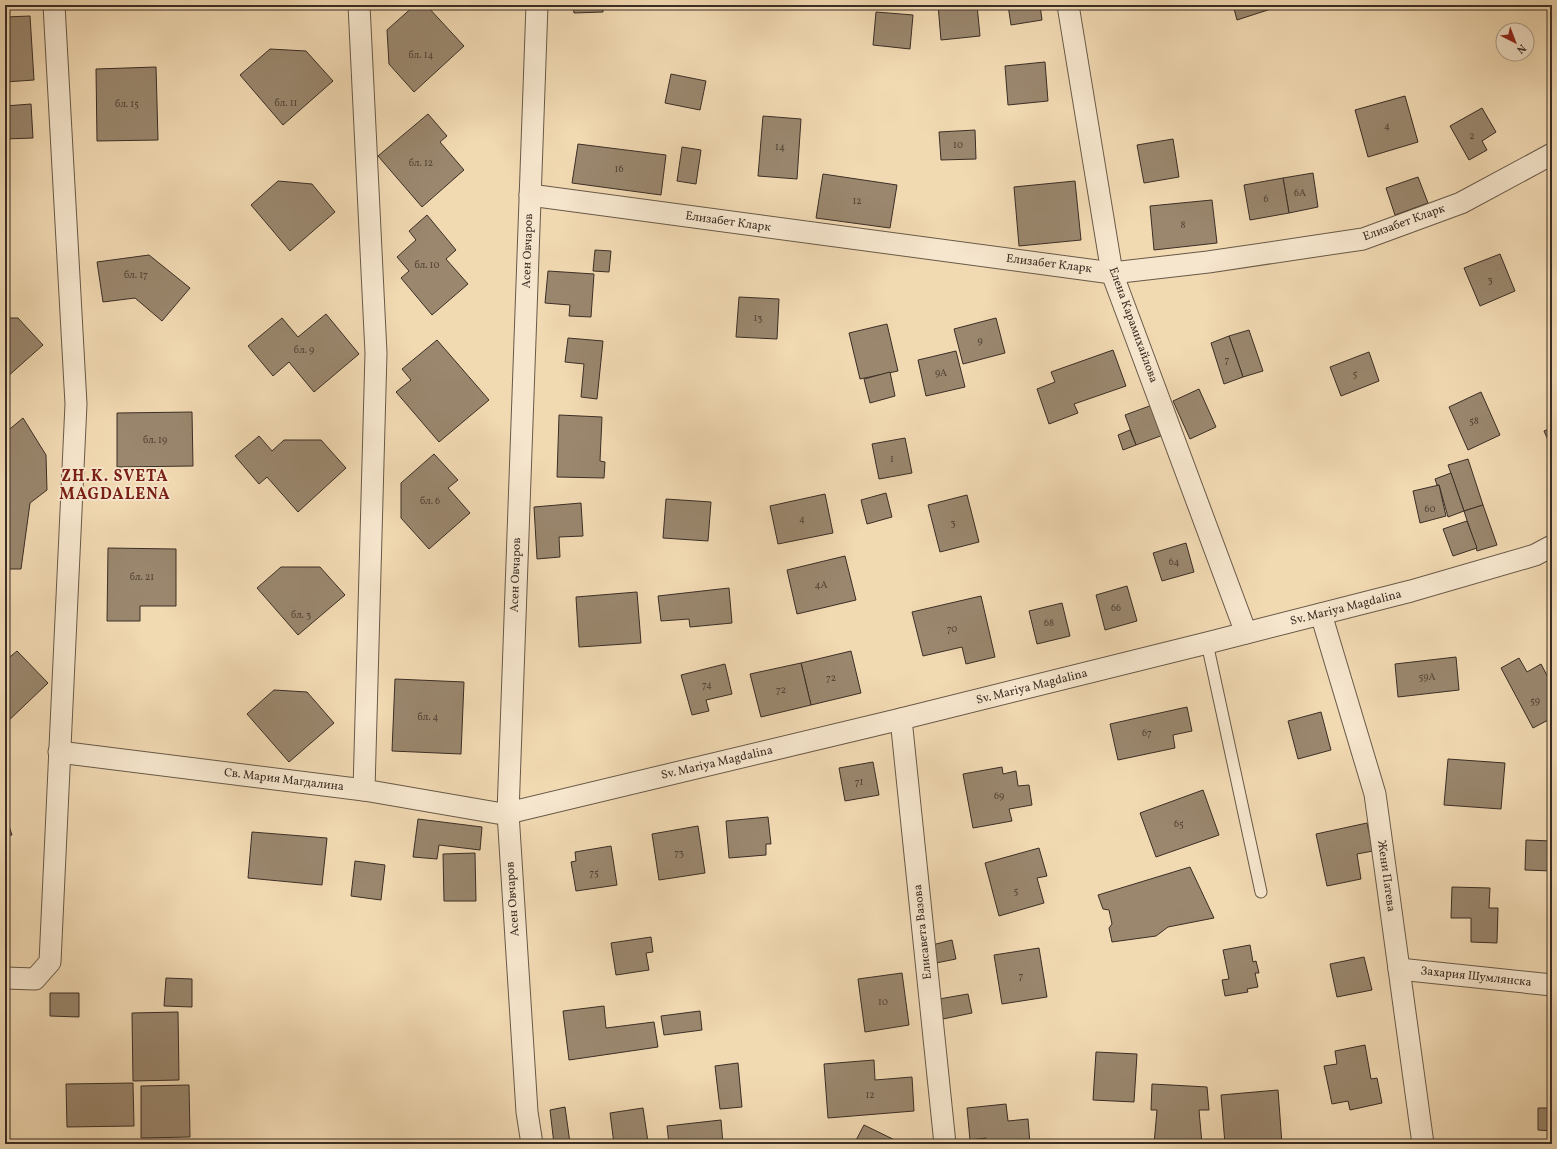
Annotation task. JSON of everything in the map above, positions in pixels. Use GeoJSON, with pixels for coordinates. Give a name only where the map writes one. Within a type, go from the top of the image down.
{"type":"FeatureCollection","features":[{"type":"Feature","properties":{"kind":"street"},"geometry":{"type":"LineString","coordinates":[[5,978],[35,980],[50,962],[76,404],[54,5]]}},
{"type":"Feature","properties":{"kind":"street"},"geometry":{"type":"LineString","coordinates":[[359,5],[376,353],[364,790]]}},
{"type":"Feature","properties":{"kind":"street","name":"Асен Овчаров"},"geometry":{"type":"LineString","coordinates":[[532,1144],[527,1112],[508,813],[537,5]]}},
{"type":"Feature","properties":{"kind":"street","name":"Елена Карамихайлова"},"geometry":{"type":"LineString","coordinates":[[1068,5],[1112,273],[1246,633]]}},
{"type":"Feature","properties":{"kind":"street","name":"Елизабет Кларк"},"geometry":{"type":"LineString","coordinates":[[530,195],[1112,273],[1208,262],[1363,239],[1461,203],[1552,154]]}},
{"type":"Feature","properties":{"kind":"street","name":"Sv. Mariya Magdalina"},"geometry":{"type":"LineString","coordinates":[[508,813],[901,719],[1411,591],[1535,555],[1552,546]]}},
{"type":"Feature","properties":{"kind":"street","name":"Жени Патева"},"geometry":{"type":"LineString","coordinates":[[1321,614],[1375,794],[1423,1144]]}},
{"type":"Feature","properties":{"kind":"street","name":"Елисавета Вазова"},"geometry":{"type":"LineString","coordinates":[[901,719],[945,1144]]}},
{"type":"Feature","properties":{"kind":"street","name":"Св. Мария Магдалина"},"geometry":{"type":"LineString","coordinates":[[59,752],[364,790],[497,813],[508,813]]}},
{"type":"Feature","properties":{"kind":"street","name":"Захария Шумлянска"},"geometry":{"type":"LineString","coordinates":[[1399,969],[1552,984]]}},
{"type":"Feature","properties":{"kind":"lane"},"geometry":{"type":"LineString","coordinates":[[1207,643],[1261,892]]}},
{"type":"Feature","properties":{"kind":"building"},"geometry":{"type":"Polygon","coordinates":[[[415,5],[426,5],[464,46],[414,92],[389,64],[387,30],[415,5]]]}},
{"type":"Feature","properties":{"kind":"building"},"geometry":{"type":"Polygon","coordinates":[[[573,5],[603,5],[603,12],[574,13],[573,5]]]}},
{"type":"Feature","properties":{"kind":"building"},"geometry":{"type":"Polygon","coordinates":[[[938,5],[977,5],[980,36],[941,40],[938,5]]]}},
{"type":"Feature","properties":{"kind":"building"},"geometry":{"type":"Polygon","coordinates":[[[1008,5],[1040,5],[1042,20],[1011,25],[1008,5]]]}},
{"type":"Feature","properties":{"kind":"building"},"geometry":{"type":"Polygon","coordinates":[[[1233,5],[1274,5],[1274,8],[1237,20],[1233,5]]]}},
{"type":"Feature","properties":{"kind":"building"},"geometry":{"type":"Polygon","coordinates":[[[876,12],[913,15],[910,49],[873,45],[876,12]]]}},
{"type":"Feature","properties":{"kind":"building"},"geometry":{"type":"Polygon","coordinates":[[[30,16],[34,80],[5,82],[5,17],[30,16]]]}},
{"type":"Feature","properties":{"kind":"building"},"geometry":{"type":"Polygon","coordinates":[[[270,49],[306,51],[333,81],[283,125],[240,75],[270,49]]]}},
{"type":"Feature","properties":{"kind":"building"},"geometry":{"type":"Polygon","coordinates":[[[1045,62],[1048,101],[1008,105],[1005,66],[1045,62]]]}},
{"type":"Feature","properties":{"kind":"building"},"geometry":{"type":"Polygon","coordinates":[[[156,67],[158,140],[97,141],[96,69],[156,67]]]}},
{"type":"Feature","properties":{"kind":"building"},"geometry":{"type":"Polygon","coordinates":[[[671,74],[706,81],[700,110],[665,103],[671,74]]]}},
{"type":"Feature","properties":{"kind":"building"},"geometry":{"type":"Polygon","coordinates":[[[1405,96],[1418,142],[1368,157],[1355,110],[1405,96]]]}},
{"type":"Feature","properties":{"kind":"building"},"geometry":{"type":"Polygon","coordinates":[[[31,104],[33,138],[5,139],[5,106],[31,104]]]}},
{"type":"Feature","properties":{"kind":"building"},"geometry":{"type":"Polygon","coordinates":[[[1482,108],[1496,132],[1482,141],[1487,150],[1469,160],[1450,126],[1482,108]]]}},
{"type":"Feature","properties":{"kind":"building"},"geometry":{"type":"Polygon","coordinates":[[[428,114],[447,136],[440,142],[464,170],[422,207],[378,156],[428,114]]]}},
{"type":"Feature","properties":{"kind":"building"},"geometry":{"type":"Polygon","coordinates":[[[763,116],[801,119],[797,179],[758,176],[763,116]]]}},
{"type":"Feature","properties":{"kind":"building"},"geometry":{"type":"Polygon","coordinates":[[[975,130],[976,159],[941,160],[939,132],[975,130]]]}},
{"type":"Feature","properties":{"kind":"building"},"geometry":{"type":"Polygon","coordinates":[[[1173,139],[1179,177],[1144,183],[1137,145],[1173,139]]]}},
{"type":"Feature","properties":{"kind":"building"},"geometry":{"type":"Polygon","coordinates":[[[578,144],[666,155],[661,195],[572,183],[578,144]]]}},
{"type":"Feature","properties":{"kind":"building"},"geometry":{"type":"Polygon","coordinates":[[[682,147],[701,150],[696,184],[677,181],[682,147]]]}},
{"type":"Feature","properties":{"kind":"building"},"geometry":{"type":"Polygon","coordinates":[[[1313,173],[1318,207],[1289,213],[1283,178],[1313,173]]]}},
{"type":"Feature","properties":{"kind":"building"},"geometry":{"type":"Polygon","coordinates":[[[823,174],[897,185],[890,228],[816,218],[823,174]]]}},
{"type":"Feature","properties":{"kind":"building"},"geometry":{"type":"Polygon","coordinates":[[[1418,177],[1428,203],[1395,215],[1386,188],[1418,177]]]}},
{"type":"Feature","properties":{"kind":"building"},"geometry":{"type":"Polygon","coordinates":[[[1283,178],[1289,213],[1250,220],[1244,185],[1283,178]]]}},
{"type":"Feature","properties":{"kind":"building"},"geometry":{"type":"Polygon","coordinates":[[[278,181],[312,184],[335,212],[290,251],[251,205],[278,181]]]}},
{"type":"Feature","properties":{"kind":"building"},"geometry":{"type":"Polygon","coordinates":[[[1075,181],[1081,240],[1019,246],[1014,187],[1075,181]]]}},
{"type":"Feature","properties":{"kind":"building"},"geometry":{"type":"Polygon","coordinates":[[[1212,200],[1217,243],[1154,250],[1150,206],[1212,200]]]}},
{"type":"Feature","properties":{"kind":"building"},"geometry":{"type":"Polygon","coordinates":[[[427,215],[456,250],[446,259],[468,284],[432,315],[401,278],[409,271],[397,257],[416,240],[409,231],[427,215]]]}},
{"type":"Feature","properties":{"kind":"building"},"geometry":{"type":"Polygon","coordinates":[[[595,250],[611,251],[609,272],[593,271],[595,250]]]}},
{"type":"Feature","properties":{"kind":"building"},"geometry":{"type":"Polygon","coordinates":[[[1500,254],[1515,291],[1480,306],[1464,268],[1500,254]]]}},
{"type":"Feature","properties":{"kind":"building"},"geometry":{"type":"Polygon","coordinates":[[[149,255],[190,288],[162,321],[135,298],[103,302],[97,262],[149,255]]]}},
{"type":"Feature","properties":{"kind":"building"},"geometry":{"type":"Polygon","coordinates":[[[548,271],[594,274],[591,317],[569,316],[570,305],[545,303],[548,271]]]}},
{"type":"Feature","properties":{"kind":"building"},"geometry":{"type":"Polygon","coordinates":[[[739,297],[779,299],[777,339],[736,337],[739,297]]]}},
{"type":"Feature","properties":{"kind":"building"},"geometry":{"type":"Polygon","coordinates":[[[326,314],[359,354],[314,392],[289,362],[273,376],[248,346],[282,318],[298,337],[326,314]]]}},
{"type":"Feature","properties":{"kind":"building"},"geometry":{"type":"Polygon","coordinates":[[[5,318],[18,318],[43,345],[7,377],[5,377],[5,318]]]}},
{"type":"Feature","properties":{"kind":"building"},"geometry":{"type":"Polygon","coordinates":[[[996,318],[1005,353],[963,364],[954,329],[996,318]]]}},
{"type":"Feature","properties":{"kind":"building"},"geometry":{"type":"Polygon","coordinates":[[[887,324],[898,371],[860,379],[849,333],[887,324]]]}},
{"type":"Feature","properties":{"kind":"building"},"geometry":{"type":"Polygon","coordinates":[[[1249,330],[1263,371],[1243,377],[1229,336],[1249,330]]]}},
{"type":"Feature","properties":{"kind":"building"},"geometry":{"type":"Polygon","coordinates":[[[1229,336],[1243,377],[1224,384],[1211,343],[1229,336]]]}},
{"type":"Feature","properties":{"kind":"building"},"geometry":{"type":"Polygon","coordinates":[[[568,338],[603,341],[597,399],[581,397],[584,364],[565,362],[568,338]]]}},
{"type":"Feature","properties":{"kind":"building"},"geometry":{"type":"Polygon","coordinates":[[[437,340],[489,400],[439,442],[396,392],[411,380],[402,369],[437,340]]]}},
{"type":"Feature","properties":{"kind":"building"},"geometry":{"type":"Polygon","coordinates":[[[1113,350],[1126,386],[1074,404],[1078,413],[1049,424],[1037,389],[1055,382],[1051,372],[1113,350]]]}},
{"type":"Feature","properties":{"kind":"building"},"geometry":{"type":"Polygon","coordinates":[[[956,351],[965,387],[926,396],[918,360],[956,351]]]}},
{"type":"Feature","properties":{"kind":"building"},"geometry":{"type":"Polygon","coordinates":[[[1369,352],[1379,381],[1341,396],[1330,367],[1369,352]]]}},
{"type":"Feature","properties":{"kind":"building"},"geometry":{"type":"Polygon","coordinates":[[[890,372],[895,396],[870,403],[864,379],[890,372]]]}},
{"type":"Feature","properties":{"kind":"building"},"geometry":{"type":"Polygon","coordinates":[[[1199,389],[1216,427],[1190,439],[1173,401],[1199,389]]]}},
{"type":"Feature","properties":{"kind":"building"},"geometry":{"type":"Polygon","coordinates":[[[1481,392],[1500,435],[1468,450],[1449,407],[1481,392]]]}},
{"type":"Feature","properties":{"kind":"building"},"geometry":{"type":"Polygon","coordinates":[[[1155,404],[1166,434],[1136,445],[1125,415],[1155,404]]]}},
{"type":"Feature","properties":{"kind":"building"},"geometry":{"type":"Polygon","coordinates":[[[192,412],[193,466],[117,467],[117,413],[192,412]]]}},
{"type":"Feature","properties":{"kind":"building"},"geometry":{"type":"Polygon","coordinates":[[[559,415],[602,417],[600,461],[605,462],[604,478],[557,477],[559,415]]]}},
{"type":"Feature","properties":{"kind":"building"},"geometry":{"type":"Polygon","coordinates":[[[23,418],[46,455],[47,490],[30,503],[21,569],[5,569],[5,433],[23,418]]]}},
{"type":"Feature","properties":{"kind":"building"},"geometry":{"type":"Polygon","coordinates":[[[1552,428],[1552,449],[1544,431],[1552,428]]]}},
{"type":"Feature","properties":{"kind":"building"},"geometry":{"type":"Polygon","coordinates":[[[1130,430],[1136,445],[1123,450],[1118,435],[1130,430]]]}},
{"type":"Feature","properties":{"kind":"building"},"geometry":{"type":"Polygon","coordinates":[[[259,436],[272,451],[284,440],[321,440],[346,468],[298,512],[267,477],[259,484],[235,456],[259,436]]]}},
{"type":"Feature","properties":{"kind":"building"},"geometry":{"type":"Polygon","coordinates":[[[905,438],[912,473],[879,479],[872,444],[905,438]]]}},
{"type":"Feature","properties":{"kind":"building"},"geometry":{"type":"Polygon","coordinates":[[[434,454],[458,480],[448,488],[470,513],[429,549],[401,518],[401,483],[434,454]]]}},
{"type":"Feature","properties":{"kind":"building"},"geometry":{"type":"Polygon","coordinates":[[[1468,459],[1483,505],[1464,511],[1448,465],[1468,459]]]}},
{"type":"Feature","properties":{"kind":"building"},"geometry":{"type":"Polygon","coordinates":[[[1451,473],[1464,511],[1448,517],[1439,485],[1437,485],[1435,479],[1451,473]]]}},
{"type":"Feature","properties":{"kind":"building"},"geometry":{"type":"Polygon","coordinates":[[[1439,485],[1446,516],[1420,523],[1413,491],[1439,485]]]}},
{"type":"Feature","properties":{"kind":"building"},"geometry":{"type":"Polygon","coordinates":[[[886,493],[892,517],[867,524],[861,500],[886,493]]]}},
{"type":"Feature","properties":{"kind":"building"},"geometry":{"type":"Polygon","coordinates":[[[825,494],[833,533],[778,544],[770,506],[825,494]]]}},
{"type":"Feature","properties":{"kind":"building"},"geometry":{"type":"Polygon","coordinates":[[[967,495],[979,542],[940,552],[928,505],[967,495]]]}},
{"type":"Feature","properties":{"kind":"building"},"geometry":{"type":"Polygon","coordinates":[[[666,499],[711,502],[708,541],[663,538],[666,499]]]}},
{"type":"Feature","properties":{"kind":"building"},"geometry":{"type":"Polygon","coordinates":[[[581,503],[583,536],[559,537],[560,557],[537,559],[534,507],[581,503]]]}},
{"type":"Feature","properties":{"kind":"building"},"geometry":{"type":"Polygon","coordinates":[[[1483,505],[1497,545],[1477,551],[1464,511],[1483,505]]]}},
{"type":"Feature","properties":{"kind":"building"},"geometry":{"type":"Polygon","coordinates":[[[1467,521],[1477,548],[1453,556],[1443,529],[1467,521]]]}},
{"type":"Feature","properties":{"kind":"building"},"geometry":{"type":"Polygon","coordinates":[[[1186,543],[1194,572],[1162,581],[1153,553],[1186,543]]]}},
{"type":"Feature","properties":{"kind":"building"},"geometry":{"type":"Polygon","coordinates":[[[108,548],[176,549],[176,606],[140,606],[140,621],[107,621],[108,548]]]}},
{"type":"Feature","properties":{"kind":"building"},"geometry":{"type":"Polygon","coordinates":[[[845,556],[856,600],[797,614],[787,570],[845,556]]]}},
{"type":"Feature","properties":{"kind":"building"},"geometry":{"type":"Polygon","coordinates":[[[281,567],[320,567],[345,595],[298,635],[257,588],[281,567]]]}},
{"type":"Feature","properties":{"kind":"building"},"geometry":{"type":"Polygon","coordinates":[[[1127,586],[1137,621],[1105,630],[1096,595],[1127,586]]]}},
{"type":"Feature","properties":{"kind":"building"},"geometry":{"type":"Polygon","coordinates":[[[729,588],[732,623],[690,627],[689,619],[661,621],[658,596],[729,588]]]}},
{"type":"Feature","properties":{"kind":"building"},"geometry":{"type":"Polygon","coordinates":[[[637,592],[641,643],[579,647],[576,597],[637,592]]]}},
{"type":"Feature","properties":{"kind":"building"},"geometry":{"type":"Polygon","coordinates":[[[981,596],[995,657],[966,664],[962,647],[923,656],[912,612],[981,596]]]}},
{"type":"Feature","properties":{"kind":"building"},"geometry":{"type":"Polygon","coordinates":[[[1062,603],[1070,636],[1037,644],[1029,611],[1062,603]]]}},
{"type":"Feature","properties":{"kind":"building"},"geometry":{"type":"Polygon","coordinates":[[[17,651],[48,683],[5,724],[5,661],[17,651]]]}},
{"type":"Feature","properties":{"kind":"building"},"geometry":{"type":"Polygon","coordinates":[[[851,651],[861,693],[811,705],[801,663],[851,651]]]}},
{"type":"Feature","properties":{"kind":"building"},"geometry":{"type":"Polygon","coordinates":[[[1456,657],[1459,690],[1398,697],[1395,664],[1456,657]]]}},
{"type":"Feature","properties":{"kind":"building"},"geometry":{"type":"Polygon","coordinates":[[[1519,658],[1527,672],[1541,664],[1552,685],[1552,718],[1533,728],[1501,668],[1519,658]]]}},
{"type":"Feature","properties":{"kind":"building"},"geometry":{"type":"Polygon","coordinates":[[[801,663],[811,705],[761,717],[750,674],[801,663]]]}},
{"type":"Feature","properties":{"kind":"building"},"geometry":{"type":"Polygon","coordinates":[[[725,664],[732,694],[706,700],[709,711],[692,715],[681,675],[725,664]]]}},
{"type":"Feature","properties":{"kind":"building"},"geometry":{"type":"Polygon","coordinates":[[[395,679],[464,682],[461,754],[392,751],[395,679]]]}},
{"type":"Feature","properties":{"kind":"building"},"geometry":{"type":"Polygon","coordinates":[[[274,690],[307,692],[334,723],[289,762],[247,714],[274,690]]]}},
{"type":"Feature","properties":{"kind":"building"},"geometry":{"type":"Polygon","coordinates":[[[1187,707],[1192,731],[1173,735],[1175,748],[1118,760],[1110,724],[1187,707]]]}},
{"type":"Feature","properties":{"kind":"building"},"geometry":{"type":"Polygon","coordinates":[[[1321,712],[1331,750],[1298,759],[1288,721],[1321,712]]]}},
{"type":"Feature","properties":{"kind":"building"},"geometry":{"type":"Polygon","coordinates":[[[1448,759],[1505,763],[1501,809],[1444,805],[1448,759]]]}},
{"type":"Feature","properties":{"kind":"building"},"geometry":{"type":"Polygon","coordinates":[[[873,762],[879,795],[845,801],[839,768],[873,762]]]}},
{"type":"Feature","properties":{"kind":"building"},"geometry":{"type":"Polygon","coordinates":[[[1002,767],[1003,774],[1016,771],[1018,786],[1029,785],[1032,805],[1009,809],[1012,821],[973,828],[963,774],[1002,767]]]}},
{"type":"Feature","properties":{"kind":"building"},"geometry":{"type":"Polygon","coordinates":[[[1203,790],[1219,835],[1156,857],[1140,813],[1203,790]]]}},
{"type":"Feature","properties":{"kind":"building"},"geometry":{"type":"Polygon","coordinates":[[[5,814],[12,835],[5,836],[5,814]]]}},
{"type":"Feature","properties":{"kind":"building"},"geometry":{"type":"Polygon","coordinates":[[[768,817],[771,844],[766,844],[766,855],[729,858],[726,821],[768,817]]]}},
{"type":"Feature","properties":{"kind":"building"},"geometry":{"type":"Polygon","coordinates":[[[418,819],[482,827],[480,850],[439,845],[437,859],[413,857],[418,819]]]}},
{"type":"Feature","properties":{"kind":"building"},"geometry":{"type":"Polygon","coordinates":[[[1367,823],[1373,851],[1357,854],[1361,879],[1327,886],[1316,834],[1367,823]]]}},
{"type":"Feature","properties":{"kind":"building"},"geometry":{"type":"Polygon","coordinates":[[[698,826],[705,873],[659,880],[652,834],[698,826]]]}},
{"type":"Feature","properties":{"kind":"building"},"geometry":{"type":"Polygon","coordinates":[[[252,832],[327,838],[322,885],[248,878],[252,832]]]}},
{"type":"Feature","properties":{"kind":"building"},"geometry":{"type":"Polygon","coordinates":[[[1526,840],[1552,841],[1552,871],[1525,870],[1526,840]]]}},
{"type":"Feature","properties":{"kind":"building"},"geometry":{"type":"Polygon","coordinates":[[[611,846],[617,885],[576,891],[571,862],[576,861],[575,852],[611,846]]]}},
{"type":"Feature","properties":{"kind":"building"},"geometry":{"type":"Polygon","coordinates":[[[1039,848],[1047,876],[1037,878],[1044,903],[999,916],[985,863],[1039,848]]]}},
{"type":"Feature","properties":{"kind":"building"},"geometry":{"type":"Polygon","coordinates":[[[475,853],[476,901],[444,901],[443,854],[475,853]]]}},
{"type":"Feature","properties":{"kind":"building"},"geometry":{"type":"Polygon","coordinates":[[[355,861],[385,865],[381,900],[351,896],[355,861]]]}},
{"type":"Feature","properties":{"kind":"building"},"geometry":{"type":"Polygon","coordinates":[[[1190,867],[1214,918],[1168,927],[1156,936],[1112,942],[1109,928],[1112,924],[1109,910],[1103,909],[1098,895],[1190,867]]]}},
{"type":"Feature","properties":{"kind":"building"},"geometry":{"type":"Polygon","coordinates":[[[1452,887],[1490,888],[1489,908],[1498,908],[1497,943],[1471,942],[1471,918],[1451,918],[1452,887]]]}},
{"type":"Feature","properties":{"kind":"building"},"geometry":{"type":"Polygon","coordinates":[[[651,937],[653,952],[646,953],[649,970],[616,975],[611,943],[651,937]]]}},
{"type":"Feature","properties":{"kind":"building"},"geometry":{"type":"Polygon","coordinates":[[[952,940],[956,959],[936,963],[932,945],[952,940]]]}},
{"type":"Feature","properties":{"kind":"building"},"geometry":{"type":"Polygon","coordinates":[[[1250,945],[1253,962],[1256,961],[1259,973],[1255,973],[1258,987],[1247,989],[1248,992],[1225,996],[1222,980],[1229,979],[1223,950],[1250,945]]]}},
{"type":"Feature","properties":{"kind":"building"},"geometry":{"type":"Polygon","coordinates":[[[1039,948],[1047,997],[1002,1004],[994,955],[1039,948]]]}},
{"type":"Feature","properties":{"kind":"building"},"geometry":{"type":"Polygon","coordinates":[[[1364,957],[1372,990],[1337,997],[1330,964],[1364,957]]]}},
{"type":"Feature","properties":{"kind":"building"},"geometry":{"type":"Polygon","coordinates":[[[902,973],[909,1025],[865,1032],[858,979],[902,973]]]}},
{"type":"Feature","properties":{"kind":"building"},"geometry":{"type":"Polygon","coordinates":[[[166,978],[192,979],[192,1007],[164,1006],[166,978]]]}},
{"type":"Feature","properties":{"kind":"building"},"geometry":{"type":"Polygon","coordinates":[[[50,993],[79,993],[79,1017],[50,1016],[50,993]]]}},
{"type":"Feature","properties":{"kind":"building"},"geometry":{"type":"Polygon","coordinates":[[[968,994],[972,1013],[943,1019],[939,999],[968,994]]]}},
{"type":"Feature","properties":{"kind":"building"},"geometry":{"type":"Polygon","coordinates":[[[604,1006],[606,1028],[654,1022],[658,1047],[569,1060],[563,1011],[604,1006]]]}},
{"type":"Feature","properties":{"kind":"building"},"geometry":{"type":"Polygon","coordinates":[[[700,1011],[702,1030],[664,1035],[661,1016],[700,1011]]]}},
{"type":"Feature","properties":{"kind":"building"},"geometry":{"type":"Polygon","coordinates":[[[178,1012],[179,1080],[133,1081],[132,1013],[178,1012]]]}},
{"type":"Feature","properties":{"kind":"building"},"geometry":{"type":"Polygon","coordinates":[[[1365,1045],[1371,1079],[1377,1078],[1382,1103],[1350,1110],[1348,1101],[1332,1104],[1324,1066],[1337,1064],[1335,1051],[1365,1045]]]}},
{"type":"Feature","properties":{"kind":"building"},"geometry":{"type":"Polygon","coordinates":[[[1096,1052],[1137,1054],[1134,1102],[1093,1100],[1096,1052]]]}},
{"type":"Feature","properties":{"kind":"building"},"geometry":{"type":"Polygon","coordinates":[[[874,1060],[875,1080],[912,1077],[914,1111],[828,1118],[824,1064],[874,1060]]]}},
{"type":"Feature","properties":{"kind":"building"},"geometry":{"type":"Polygon","coordinates":[[[738,1063],[742,1107],[720,1109],[715,1066],[738,1063]]]}},
{"type":"Feature","properties":{"kind":"building"},"geometry":{"type":"Polygon","coordinates":[[[133,1083],[134,1126],[67,1127],[66,1084],[133,1083]]]}},
{"type":"Feature","properties":{"kind":"building"},"geometry":{"type":"Polygon","coordinates":[[[1152,1084],[1207,1087],[1209,1110],[1199,1110],[1202,1144],[1154,1144],[1157,1110],[1151,1110],[1152,1084]]]}},
{"type":"Feature","properties":{"kind":"building"},"geometry":{"type":"Polygon","coordinates":[[[189,1085],[190,1137],[141,1138],[141,1086],[189,1085]]]}},
{"type":"Feature","properties":{"kind":"building"},"geometry":{"type":"Polygon","coordinates":[[[1278,1090],[1282,1144],[1225,1144],[1221,1095],[1278,1090]]]}},
{"type":"Feature","properties":{"kind":"building"},"geometry":{"type":"Polygon","coordinates":[[[1006,1104],[1008,1121],[1028,1119],[1030,1144],[986,1144],[986,1138],[970,1140],[967,1108],[1006,1104]]]}},
{"type":"Feature","properties":{"kind":"building"},"geometry":{"type":"Polygon","coordinates":[[[565,1107],[570,1143],[554,1144],[550,1110],[565,1107]]]}},
{"type":"Feature","properties":{"kind":"building"},"geometry":{"type":"Polygon","coordinates":[[[643,1108],[648,1142],[635,1144],[614,1144],[610,1113],[643,1108]]]}},
{"type":"Feature","properties":{"kind":"building"},"geometry":{"type":"Polygon","coordinates":[[[1538,1108],[1552,1108],[1552,1131],[1538,1130],[1538,1108]]]}},
{"type":"Feature","properties":{"kind":"building"},"geometry":{"type":"Polygon","coordinates":[[[721,1120],[723,1144],[669,1144],[667,1126],[721,1120]]]}},
{"type":"Feature","properties":{"kind":"building"},"geometry":{"type":"Polygon","coordinates":[[[864,1125],[903,1144],[854,1144],[864,1125]]]}},
{"type":"Feature","properties":{"kind":"district","name":"ZH.K. SVETA MAGDALENA"},"geometry":{"type":"Point","coordinates":[115,486]}}]}
